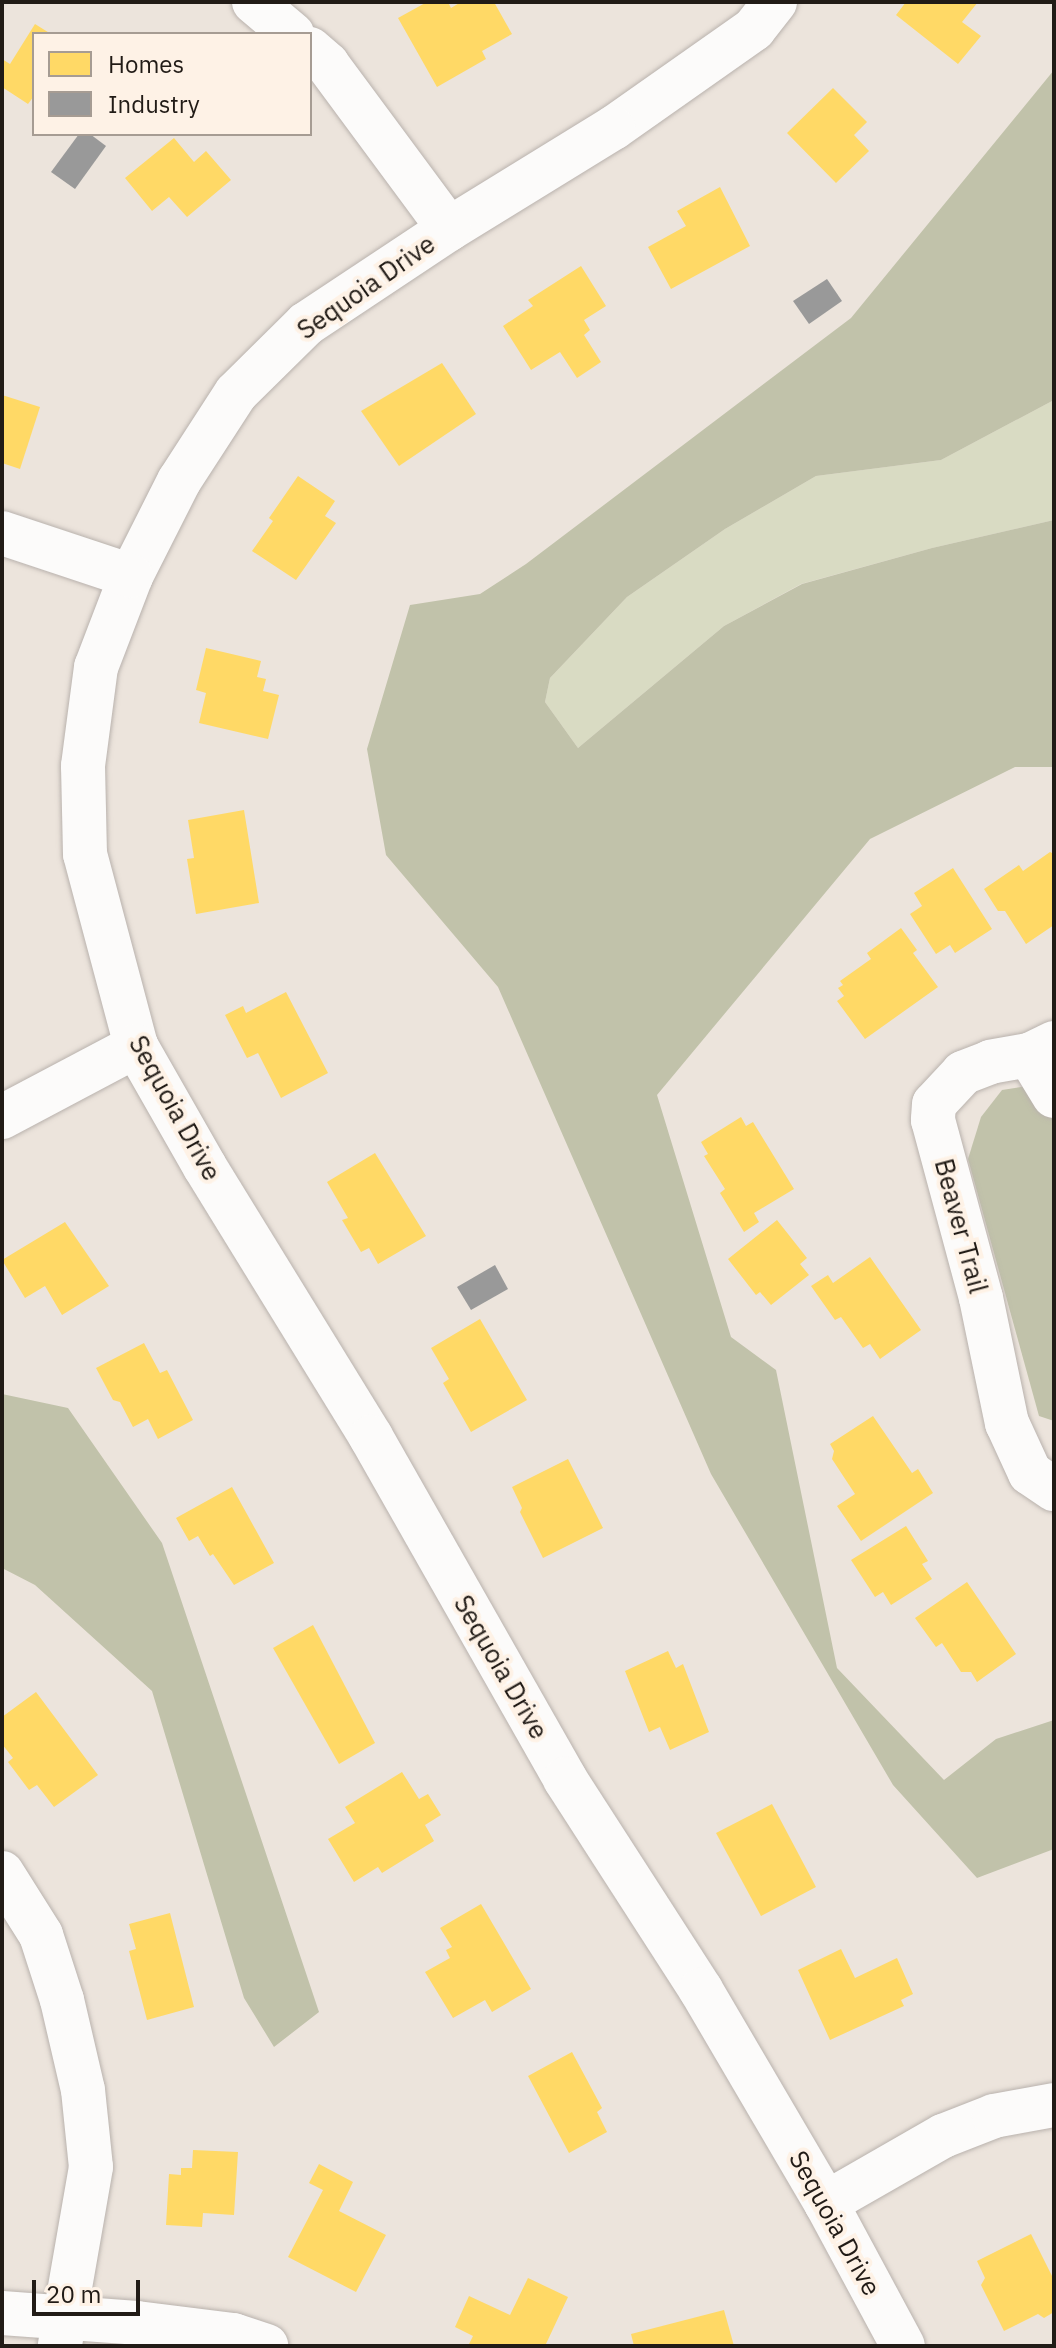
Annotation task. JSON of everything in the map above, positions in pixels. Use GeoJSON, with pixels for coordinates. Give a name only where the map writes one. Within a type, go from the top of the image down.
{"type":"FeatureCollection","features":[{"type":"Feature","properties":{"kind":"street"},"geometry":{"type":"LineString","coordinates":[[254,2],[290,32]]}},
{"type":"Feature","properties":{"kind":"street","name":"Sequoia Drive"},"geometry":{"type":"LineString","coordinates":[[775,2],[754,29],[613,128],[449,229],[306,324],[236,393],[179,481],[131,576],[96,667],[83,766],[85,854],[136,1046],[205,1167],[371,1437],[565,1779],[701,1990],[826,2203],[903,2346]]}},
{"type":"Feature","properties":{"kind":"street"},"geometry":{"type":"LineString","coordinates":[[312,51],[327,64],[449,229]]}},
{"type":"Feature","properties":{"kind":"street"},"geometry":{"type":"LineString","coordinates":[[2,533],[131,576]]}},
{"type":"Feature","properties":{"kind":"street"},"geometry":{"type":"LineString","coordinates":[[2,1117],[136,1046]]}},
{"type":"Feature","properties":{"kind":"street","name":"Beaver Trail"},"geometry":{"type":"LineString","coordinates":[[1054,1096],[1042,1049],[963,1073],[934,1104],[933,1120],[981,1298],[1007,1423],[1030,1473],[1054,1489]]}},
{"type":"Feature","properties":{"kind":"street"},"geometry":{"type":"LineString","coordinates":[[2,1873],[41,1935],[62,2000],[83,2090],[91,2167],[64,2331]]}},
{"type":"Feature","properties":{"kind":"street"},"geometry":{"type":"LineString","coordinates":[[826,2203],[943,2136],[994,2116],[1054,2105]]}},
{"type":"Feature","properties":{"kind":"street"},"geometry":{"type":"LineString","coordinates":[[2,2313],[64,2331],[233,2335],[266,2346]]}},
{"type":"Feature","properties":{"kind":"green space"},"geometry":{"type":"Polygon","coordinates":[[[1054,70],[1054,400],[941,460],[816,476],[725,529],[627,597],[550,678],[545,702],[578,748],[724,626],[802,584],[932,548],[1054,520],[1054,767],[1015,767],[870,839],[657,1095],[731,1337],[776,1370],[837,1668],[944,1780],[996,1739],[1054,1720],[1054,1849],[977,1878],[893,1785],[711,1474],[498,987],[386,855],[367,749],[410,605],[480,594],[526,564],[851,318],[1054,70]]]}},
{"type":"Feature","properties":{"kind":"green space"},"geometry":{"type":"Polygon","coordinates":[[[1054,400],[1054,520],[932,548],[801,584],[724,626],[578,748],[545,702],[550,678],[627,597],[725,529],[816,476],[941,460],[1054,400]]]}},
{"type":"Feature","properties":{"kind":"green space"},"geometry":{"type":"Polygon","coordinates":[[[1054,1082],[1054,1421],[1039,1416],[968,1159],[981,1117],[1002,1090],[1054,1082]]]}},
{"type":"Feature","properties":{"kind":"green space"},"geometry":{"type":"Polygon","coordinates":[[[2,1394],[68,1408],[162,1543],[319,2012],[274,2047],[244,1998],[152,1691],[35,1585],[2,1568],[2,1394]]]}},
{"type":"Feature","properties":{"kind":"building: Homes"},"geometry":{"type":"Polygon","coordinates":[[[427,2],[448,2],[451,8],[461,2],[494,2],[512,34],[482,51],[486,59],[437,87],[398,18],[427,2]]]}},
{"type":"Feature","properties":{"kind":"building: Homes"},"geometry":{"type":"Polygon","coordinates":[[[906,2],[978,2],[962,22],[981,36],[958,64],[896,15],[906,2]]]}},
{"type":"Feature","properties":{"kind":"building: Homes"},"geometry":{"type":"Polygon","coordinates":[[[35,24],[48,32],[32,32],[32,99],[28,104],[2,87],[2,59],[10,64],[35,24]]]}},
{"type":"Feature","properties":{"kind":"building: Homes"},"geometry":{"type":"Polygon","coordinates":[[[833,88],[867,122],[854,135],[869,151],[836,183],[787,133],[833,88]]]}},
{"type":"Feature","properties":{"kind":"building: Homes"},"geometry":{"type":"Polygon","coordinates":[[[174,138],[194,162],[206,151],[231,180],[187,217],[169,197],[152,211],[125,178],[174,138]]]}},
{"type":"Feature","properties":{"kind":"building: Homes"},"geometry":{"type":"Polygon","coordinates":[[[720,187],[750,246],[671,289],[648,247],[686,226],[677,211],[720,187]]]}},
{"type":"Feature","properties":{"kind":"building: Homes"},"geometry":{"type":"Polygon","coordinates":[[[581,266],[606,306],[584,320],[590,330],[584,335],[601,362],[577,378],[560,352],[531,370],[503,326],[533,306],[528,300],[581,266]]]}},
{"type":"Feature","properties":{"kind":"building: Homes"},"geometry":{"type":"Polygon","coordinates":[[[442,363],[476,414],[399,466],[361,411],[442,363]]]}},
{"type":"Feature","properties":{"kind":"building: Homes"},"geometry":{"type":"Polygon","coordinates":[[[2,395],[40,407],[20,469],[2,463],[2,395]]]}},
{"type":"Feature","properties":{"kind":"building: Homes"},"geometry":{"type":"Polygon","coordinates":[[[298,476],[335,501],[325,516],[336,523],[296,580],[252,551],[273,521],[269,518],[298,476]]]}},
{"type":"Feature","properties":{"kind":"building: Homes"},"geometry":{"type":"Polygon","coordinates":[[[206,648],[261,661],[257,677],[266,679],[263,691],[279,695],[268,739],[199,723],[206,693],[196,690],[206,648]]]}},
{"type":"Feature","properties":{"kind":"building: Homes"},"geometry":{"type":"Polygon","coordinates":[[[244,810],[259,903],[196,914],[187,859],[194,858],[188,820],[244,810]]]}},
{"type":"Feature","properties":{"kind":"building: Homes"},"geometry":{"type":"Polygon","coordinates":[[[1050,852],[1054,854],[1054,925],[1026,944],[1005,911],[998,911],[984,889],[1019,865],[1023,871],[1050,852]]]}},
{"type":"Feature","properties":{"kind":"building: Homes"},"geometry":{"type":"Polygon","coordinates":[[[953,868],[992,929],[955,953],[950,945],[936,954],[910,914],[922,906],[914,893],[953,868]]]}},
{"type":"Feature","properties":{"kind":"building: Homes"},"geometry":{"type":"Polygon","coordinates":[[[901,928],[917,950],[913,953],[938,987],[865,1039],[837,1001],[844,996],[838,988],[843,985],[840,981],[871,959],[867,953],[901,928]]]}},
{"type":"Feature","properties":{"kind":"building: Homes"},"geometry":{"type":"Polygon","coordinates":[[[286,992],[328,1073],[281,1098],[258,1053],[247,1058],[225,1015],[243,1006],[246,1013],[286,992]]]}},
{"type":"Feature","properties":{"kind":"building: Homes"},"geometry":{"type":"Polygon","coordinates":[[[741,1117],[746,1126],[753,1122],[794,1189],[754,1213],[759,1222],[744,1232],[720,1193],[725,1189],[704,1156],[708,1154],[701,1142],[741,1117]]]}},
{"type":"Feature","properties":{"kind":"building: Homes"},"geometry":{"type":"Polygon","coordinates":[[[375,1153],[426,1236],[378,1264],[369,1248],[361,1252],[342,1220],[348,1218],[327,1182],[375,1153]]]}},
{"type":"Feature","properties":{"kind":"building: Homes"},"geometry":{"type":"Polygon","coordinates":[[[777,1220],[807,1258],[800,1264],[809,1275],[771,1305],[760,1292],[756,1295],[728,1259],[777,1220]]]}},
{"type":"Feature","properties":{"kind":"building: Homes"},"geometry":{"type":"Polygon","coordinates":[[[65,1222],[109,1286],[62,1315],[45,1286],[25,1298],[2,1260],[65,1222]]]}},
{"type":"Feature","properties":{"kind":"building: Homes"},"geometry":{"type":"Polygon","coordinates":[[[870,1257],[921,1330],[880,1359],[870,1344],[863,1348],[841,1317],[835,1320],[811,1286],[828,1275],[833,1283],[870,1257]]]}},
{"type":"Feature","properties":{"kind":"building: Homes"},"geometry":{"type":"Polygon","coordinates":[[[480,1319],[527,1400],[471,1432],[443,1383],[449,1379],[431,1348],[480,1319]]]}},
{"type":"Feature","properties":{"kind":"building: Homes"},"geometry":{"type":"Polygon","coordinates":[[[144,1343],[160,1373],[167,1370],[193,1420],[158,1439],[148,1419],[133,1427],[120,1402],[113,1400],[96,1368],[144,1343]]]}},
{"type":"Feature","properties":{"kind":"building: Homes"},"geometry":{"type":"Polygon","coordinates":[[[873,1416],[912,1473],[918,1469],[933,1493],[861,1541],[837,1506],[855,1494],[832,1459],[834,1451],[830,1444],[873,1416]]]}},
{"type":"Feature","properties":{"kind":"building: Homes"},"geometry":{"type":"Polygon","coordinates":[[[568,1459],[603,1528],[543,1558],[520,1512],[522,1508],[512,1487],[568,1459]]]}},
{"type":"Feature","properties":{"kind":"building: Homes"},"geometry":{"type":"Polygon","coordinates":[[[232,1487],[274,1563],[234,1585],[198,1536],[189,1541],[176,1518],[232,1487]]]}},
{"type":"Feature","properties":{"kind":"building: Homes"},"geometry":{"type":"Polygon","coordinates":[[[906,1526],[928,1561],[922,1564],[932,1579],[891,1605],[883,1592],[875,1597],[851,1560],[906,1526]]]}},
{"type":"Feature","properties":{"kind":"building: Homes"},"geometry":{"type":"Polygon","coordinates":[[[967,1582],[1016,1654],[977,1682],[971,1672],[961,1672],[942,1643],[936,1647],[915,1618],[967,1582]]]}},
{"type":"Feature","properties":{"kind":"building: Homes"},"geometry":{"type":"Polygon","coordinates":[[[313,1625],[375,1743],[339,1764],[273,1648],[313,1625]]]}},
{"type":"Feature","properties":{"kind":"building: Homes"},"geometry":{"type":"Polygon","coordinates":[[[668,1651],[676,1668],[683,1664],[709,1732],[670,1750],[660,1727],[649,1732],[625,1671],[668,1651]]]}},
{"type":"Feature","properties":{"kind":"building: Homes"},"geometry":{"type":"Polygon","coordinates":[[[36,1692],[98,1775],[54,1807],[37,1785],[29,1790],[8,1762],[13,1758],[2,1744],[2,1717],[36,1692]]]}},
{"type":"Feature","properties":{"kind":"building: Homes"},"geometry":{"type":"Polygon","coordinates":[[[402,1772],[419,1799],[428,1794],[441,1815],[425,1825],[434,1841],[382,1873],[378,1867],[354,1882],[328,1839],[355,1823],[345,1807],[402,1772]]]}},
{"type":"Feature","properties":{"kind":"building: Homes"},"geometry":{"type":"Polygon","coordinates":[[[772,1804],[816,1887],[761,1916],[716,1833],[772,1804]]]}},
{"type":"Feature","properties":{"kind":"building: Homes"},"geometry":{"type":"Polygon","coordinates":[[[481,1904],[531,1989],[492,2012],[485,2000],[453,2018],[425,1972],[450,1958],[446,1950],[452,1947],[440,1928],[481,1904]]]}},
{"type":"Feature","properties":{"kind":"building: Homes"},"geometry":{"type":"Polygon","coordinates":[[[170,1913],[194,2007],[147,2020],[129,1951],[136,1949],[129,1924],[170,1913]]]}},
{"type":"Feature","properties":{"kind":"building: Homes"},"geometry":{"type":"Polygon","coordinates":[[[841,1949],[855,1978],[897,1958],[913,1994],[901,2000],[904,2006],[830,2040],[798,1970],[841,1949]]]}},
{"type":"Feature","properties":{"kind":"building: Homes"},"geometry":{"type":"Polygon","coordinates":[[[572,2052],[602,2108],[597,2112],[607,2132],[569,2153],[528,2076],[572,2052]]]}},
{"type":"Feature","properties":{"kind":"building: Homes"},"geometry":{"type":"Polygon","coordinates":[[[193,2150],[238,2152],[234,2215],[203,2213],[202,2227],[166,2225],[169,2174],[181,2175],[181,2168],[192,2168],[193,2150]]]}},
{"type":"Feature","properties":{"kind":"building: Homes"},"geometry":{"type":"Polygon","coordinates":[[[319,2164],[353,2182],[339,2211],[386,2235],[356,2292],[288,2257],[323,2190],[309,2183],[319,2164]]]}},
{"type":"Feature","properties":{"kind":"building: Homes"},"geometry":{"type":"Polygon","coordinates":[[[1031,2234],[1054,2280],[1054,2312],[1044,2318],[1038,2314],[1004,2331],[981,2285],[985,2278],[977,2261],[1031,2234]]]}},
{"type":"Feature","properties":{"kind":"building: Homes"},"geometry":{"type":"Polygon","coordinates":[[[528,2278],[568,2297],[545,2346],[468,2346],[473,2336],[455,2327],[469,2296],[510,2315],[528,2278]]]}},
{"type":"Feature","properties":{"kind":"building: Homes"},"geometry":{"type":"Polygon","coordinates":[[[724,2310],[734,2346],[634,2346],[631,2334],[724,2310]]]}},
{"type":"Feature","properties":{"kind":"building: Industry"},"geometry":{"type":"Polygon","coordinates":[[[78,136],[93,136],[106,146],[75,189],[51,172],[78,136]]]}},
{"type":"Feature","properties":{"kind":"building: Industry"},"geometry":{"type":"Polygon","coordinates":[[[827,279],[842,301],[809,324],[793,301],[827,279]]]}},
{"type":"Feature","properties":{"kind":"building: Industry"},"geometry":{"type":"Polygon","coordinates":[[[495,1265],[508,1289],[471,1310],[457,1287],[495,1265]]]}}]}
